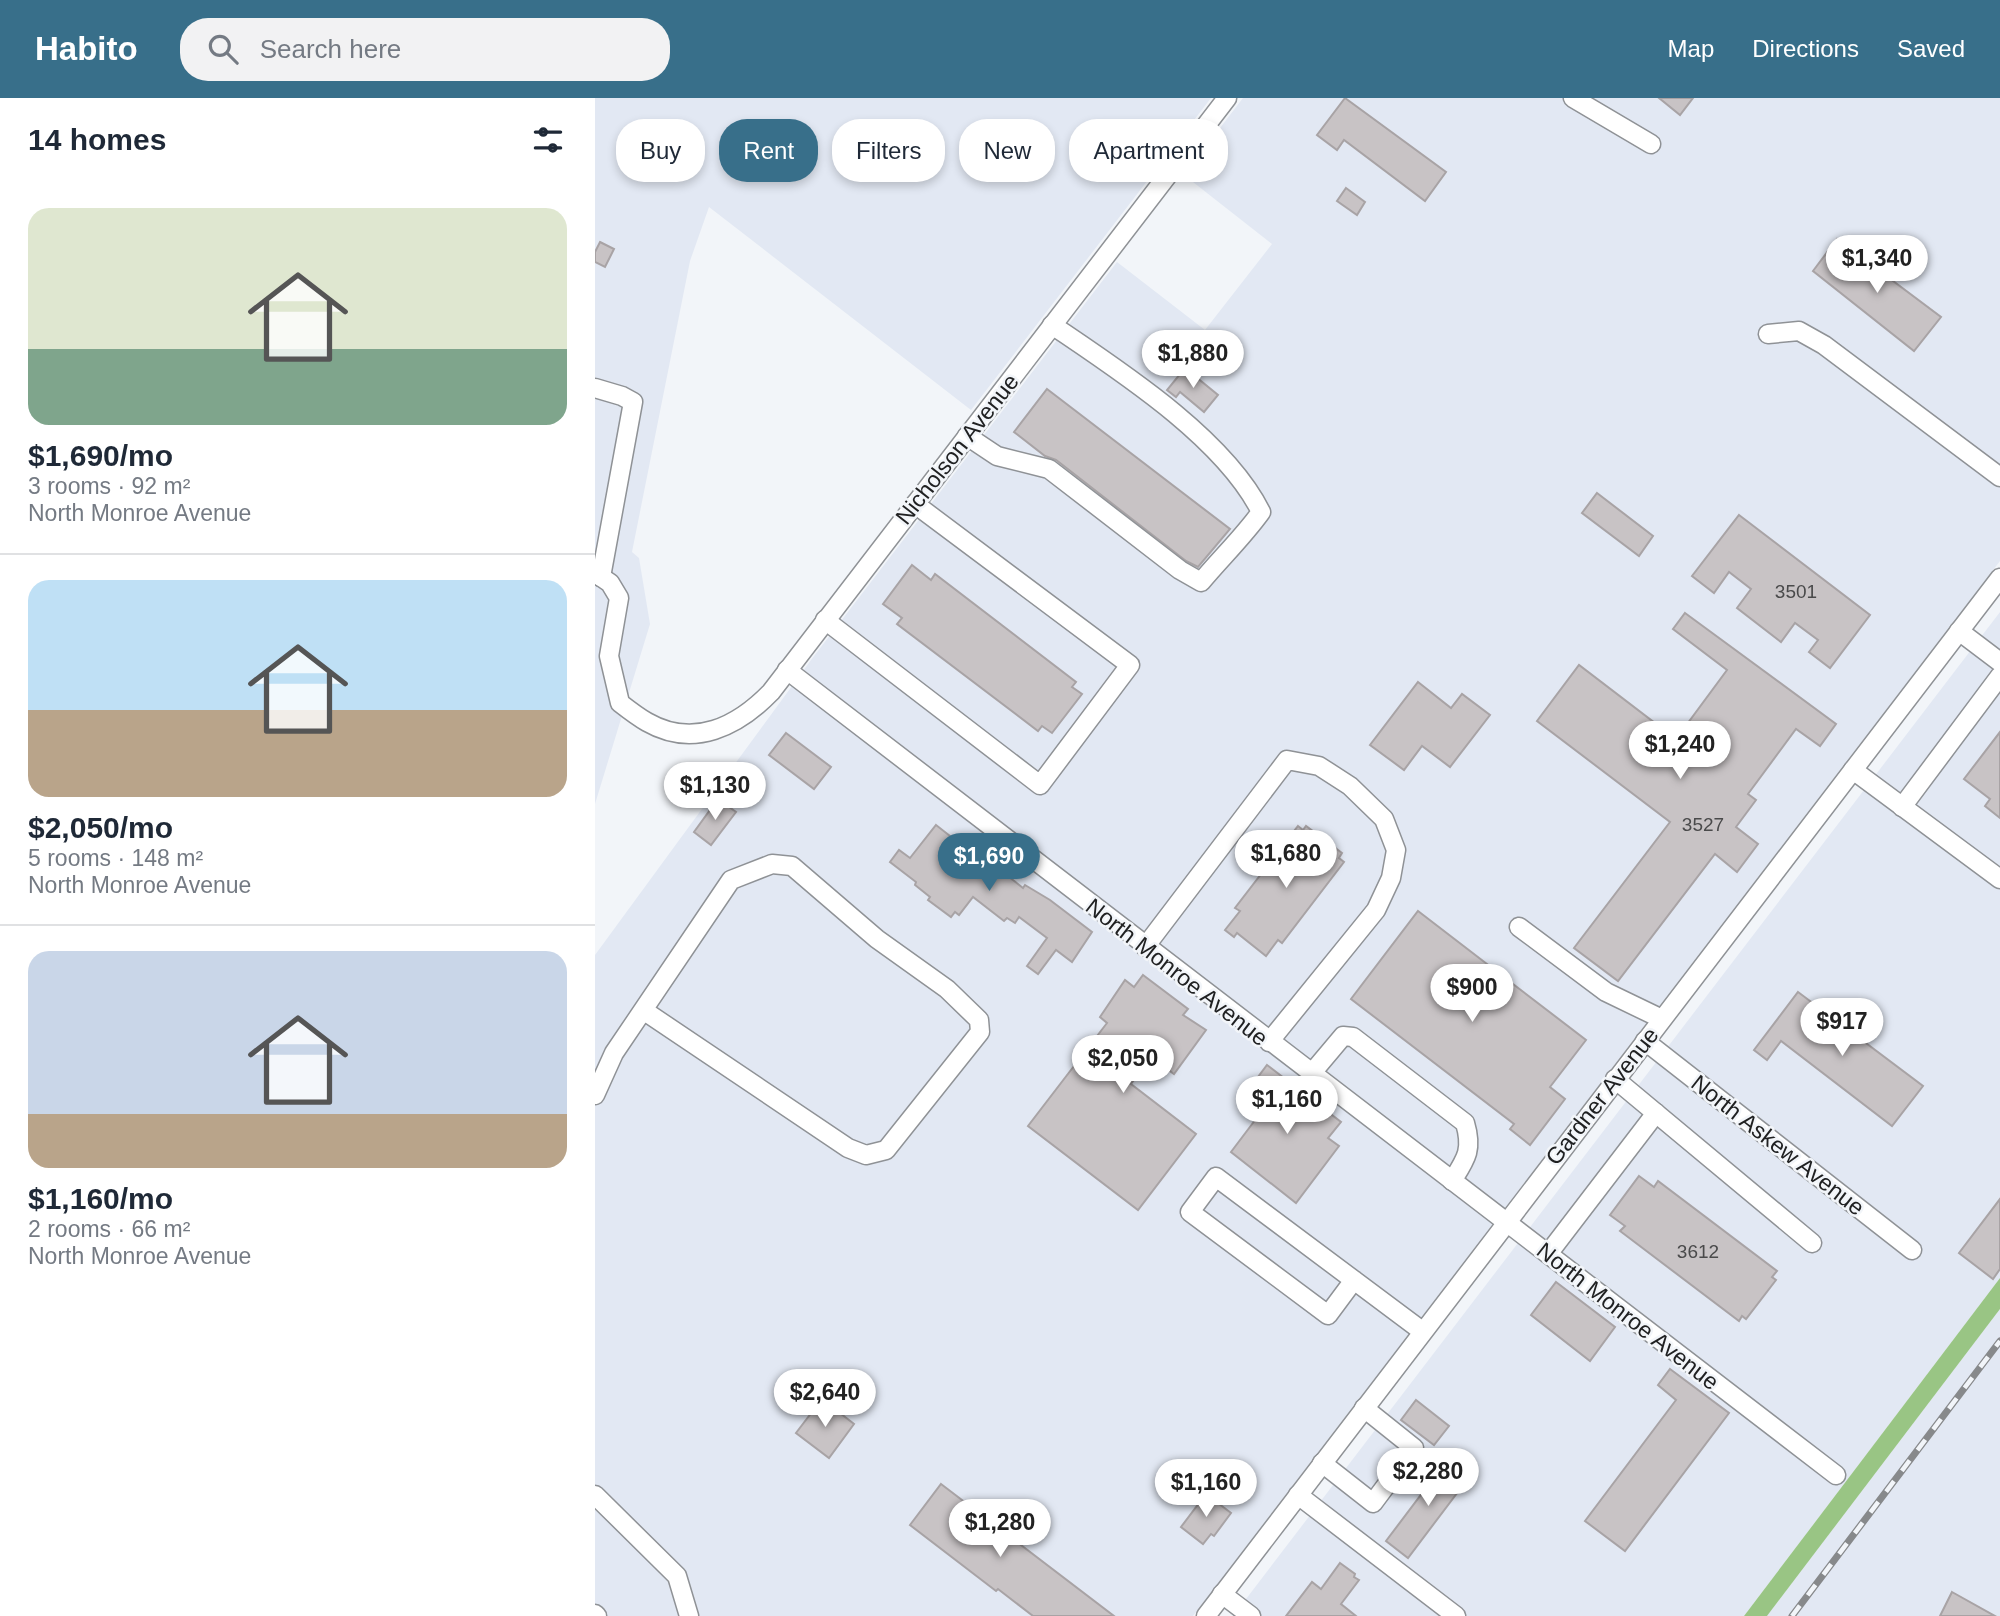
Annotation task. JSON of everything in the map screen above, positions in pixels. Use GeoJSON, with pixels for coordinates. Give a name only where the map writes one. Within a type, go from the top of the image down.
{"type":"FeatureCollection","features":[{"type":"Feature","properties":{"kind":"street","name":"Nicholson Avenue"},"geometry":{"type":"LineString","coordinates":[[598,575],[610,583],[619,598],[609,656],[620,703],[649,723],[683,733],[710,732],[723,728],[760,703],[1227,98]]}},
{"type":"Feature","properties":{"kind":"street"},"geometry":{"type":"LineString","coordinates":[[1573,98],[1651,144]]}},
{"type":"Feature","properties":{"kind":"street"},"geometry":{"type":"LineString","coordinates":[[967,436],[996,456],[1049,469],[1180,570],[1201,582],[1247,531],[1261,512],[1244,481],[1180,417],[1052,325]]}},
{"type":"Feature","properties":{"kind":"street"},"geometry":{"type":"LineString","coordinates":[[1768,334],[1800,331],[1824,345],[2000,477]]}},
{"type":"Feature","properties":{"kind":"street"},"geometry":{"type":"LineString","coordinates":[[595,388],[633,402],[598,575]]}},
{"type":"Feature","properties":{"kind":"street"},"geometry":{"type":"LineString","coordinates":[[825,620],[1040,785],[1130,665],[915,504]]}},
{"type":"Feature","properties":{"kind":"street","name":"Gardner Avenue"},"geometry":{"type":"LineString","coordinates":[[1206,1616],[2000,578]]}},
{"type":"Feature","properties":{"kind":"street"},"geometry":{"type":"LineString","coordinates":[[1959,631],[2000,662]]}},
{"type":"Feature","properties":{"kind":"street","name":"North Monroe Avenue"},"geometry":{"type":"LineString","coordinates":[[787,670],[1836,1475]]}},
{"type":"Feature","properties":{"kind":"street"},"geometry":{"type":"LineString","coordinates":[[1902,807],[2000,676]]}},
{"type":"Feature","properties":{"kind":"street"},"geometry":{"type":"LineString","coordinates":[[1145,947],[1287,760],[1319,766],[1350,786],[1384,819],[1395,850],[1391,878],[1376,910],[1269,1042]]}},
{"type":"Feature","properties":{"kind":"street"},"geometry":{"type":"LineString","coordinates":[[1853,770],[2000,879]]}},
{"type":"Feature","properties":{"kind":"street"},"geometry":{"type":"LineString","coordinates":[[595,1095],[614,1053],[643,1010],[731,880],[772,864],[792,866],[877,939],[947,989],[979,1020],[980,1032],[886,1150],[866,1155],[848,1148],[643,1010]]}},
{"type":"Feature","properties":{"kind":"street"},"geometry":{"type":"LineString","coordinates":[[1519,927],[1606,992],[1662,1018]]}},
{"type":"Feature","properties":{"kind":"street"},"geometry":{"type":"LineString","coordinates":[[1311,1074],[1343,1035],[1353,1037],[1465,1123],[1470,1139],[1467,1158],[1452,1181]]}},
{"type":"Feature","properties":{"kind":"street","name":"North Askew Avenue"},"geometry":{"type":"LineString","coordinates":[[1645,1041],[1912,1250]]}},
{"type":"Feature","properties":{"kind":"street"},"geometry":{"type":"LineString","coordinates":[[1615,1079],[1812,1243]]}},
{"type":"Feature","properties":{"kind":"street"},"geometry":{"type":"LineString","coordinates":[[1548,1254],[1655,1112]]}},
{"type":"Feature","properties":{"kind":"street"},"geometry":{"type":"LineString","coordinates":[[1354,1280],[1328,1315],[1190,1212],[1216,1177],[1354,1280],[1422,1331]]}},
{"type":"Feature","properties":{"kind":"street"},"geometry":{"type":"LineString","coordinates":[[1322,1463],[1373,1503],[1414,1448],[1364,1408]]}},
{"type":"Feature","properties":{"kind":"street"},"geometry":{"type":"LineString","coordinates":[[595,1495],[677,1576],[689,1616]]}},
{"type":"Feature","properties":{"kind":"street"},"geometry":{"type":"LineString","coordinates":[[1298,1495],[1456,1616]]}},
{"type":"Feature","properties":{"kind":"street"},"geometry":{"type":"LineString","coordinates":[[1222,1594],[1251,1616]]}},
{"type":"Feature","properties":{"kind":"shaded area"},"geometry":{"type":"Polygon","coordinates":[[[595,98],[1211,98],[1195,119],[1069,119],[1069,182],[1146,182],[971,410],[709,207],[690,261],[632,552],[639,558],[650,624],[595,804],[595,98]]]}},
{"type":"Feature","properties":{"kind":"shaded area"},"geometry":{"type":"Polygon","coordinates":[[[1243,98],[2000,98],[2000,561],[1193,1616],[595,1616],[595,955],[811,660],[1117,262],[1205,330],[1272,244],[1193,182],[1228,182],[1227,119],[1243,98]]]}},
{"type":"Feature","properties":{"kind":"shaded area"},"geometry":{"type":"Polygon","coordinates":[[[2000,612],[2000,1278],[1744,1616],[1233,1616],[2000,612]]]}},
{"type":"Feature","properties":{"kind":"shaded area"},"geometry":{"type":"Polygon","coordinates":[[[2000,1309],[2000,1616],[1767,1616],[2000,1309]]]}},
{"type":"Feature","properties":{"kind":"green space"},"geometry":{"type":"Polygon","coordinates":[[[2000,1278],[2000,1309],[1767,1616],[1744,1616],[2000,1278]]]}},
{"type":"Feature","properties":{"kind":"building"},"geometry":{"type":"Polygon","coordinates":[[[1345,98],[1446,172],[1425,201],[1344,140],[1337,150],[1317,135],[1345,98]]]}},
{"type":"Feature","properties":{"kind":"building"},"geometry":{"type":"Polygon","coordinates":[[[1659,98],[1693,98],[1680,115],[1659,98]]]}},
{"type":"Feature","properties":{"kind":"building"},"geometry":{"type":"Polygon","coordinates":[[[1346,188],[1365,202],[1357,215],[1337,201],[1346,188]]]}},
{"type":"Feature","properties":{"kind":"building"},"geometry":{"type":"Polygon","coordinates":[[[1837,239],[1941,317],[1914,351],[1813,271],[1837,239]]]}},
{"type":"Feature","properties":{"kind":"building"},"geometry":{"type":"Polygon","coordinates":[[[600,242],[614,249],[605,267],[595,262],[595,252],[600,242]]]}},
{"type":"Feature","properties":{"kind":"building"},"geometry":{"type":"Polygon","coordinates":[[[1185,368],[1218,395],[1204,412],[1180,392],[1176,397],[1167,390],[1185,368]]]}},
{"type":"Feature","properties":{"kind":"building"},"geometry":{"type":"Polygon","coordinates":[[[1047,389],[1230,529],[1198,567],[1186,561],[1056,460],[1045,456],[1014,432],[1047,389]]]}},
{"type":"Feature","properties":{"kind":"building"},"geometry":{"type":"Polygon","coordinates":[[[1597,493],[1653,536],[1639,556],[1582,513],[1597,493]]]}},
{"type":"Feature","properties":{"kind":"building"},"geometry":{"type":"Polygon","coordinates":[[[1739,515],[1870,615],[1830,668],[1809,652],[1818,640],[1795,623],[1781,642],[1737,608],[1751,589],[1729,572],[1714,593],[1692,576],[1739,515]]]}},
{"type":"Feature","properties":{"kind":"building"},"geometry":{"type":"Polygon","coordinates":[[[912,565],[931,580],[935,574],[1076,682],[1072,687],[1082,694],[1052,733],[1042,726],[1038,731],[897,624],[902,618],[883,604],[912,565]]]}},
{"type":"Feature","properties":{"kind":"building"},"geometry":{"type":"Polygon","coordinates":[[[1685,613],[1836,724],[1820,746],[1796,729],[1748,794],[1756,800],[1736,827],[1758,844],[1737,872],[1715,854],[1618,981],[1574,948],[1670,822],[1537,721],[1579,665],[1676,739],[1727,670],[1673,629],[1685,613]]]}},
{"type":"Feature","properties":{"kind":"building"},"geometry":{"type":"Polygon","coordinates":[[[1418,682],[1451,708],[1462,694],[1490,715],[1450,767],[1422,746],[1404,770],[1370,745],[1418,682]]]}},
{"type":"Feature","properties":{"kind":"building"},"geometry":{"type":"Polygon","coordinates":[[[2000,732],[2000,818],[1985,806],[1990,799],[1964,779],[2000,732]]]}},
{"type":"Feature","properties":{"kind":"building"},"geometry":{"type":"Polygon","coordinates":[[[786,733],[831,767],[814,789],[769,755],[786,733]]]}},
{"type":"Feature","properties":{"kind":"building"},"geometry":{"type":"Polygon","coordinates":[[[718,799],[736,812],[711,845],[694,832],[718,799]]]}},
{"type":"Feature","properties":{"kind":"building"},"geometry":{"type":"Polygon","coordinates":[[[936,825],[964,847],[967,844],[1023,888],[1025,885],[1050,900],[1092,932],[1072,962],[1056,950],[1038,974],[1027,966],[1047,938],[1019,917],[1015,923],[1007,918],[1004,921],[973,897],[959,915],[955,912],[951,917],[928,900],[930,897],[915,885],[916,882],[890,862],[899,850],[910,858],[936,825]]]}},
{"type":"Feature","properties":{"kind":"building"},"geometry":{"type":"Polygon","coordinates":[[[1298,826],[1303,830],[1306,826],[1342,853],[1339,858],[1344,862],[1282,943],[1278,940],[1266,956],[1237,933],[1234,937],[1225,930],[1240,911],[1235,908],[1298,826]]]}},
{"type":"Feature","properties":{"kind":"building"},"geometry":{"type":"Polygon","coordinates":[[[1418,911],[1586,1040],[1550,1087],[1565,1099],[1530,1145],[1510,1129],[1514,1124],[1351,999],[1418,911]]]}},
{"type":"Feature","properties":{"kind":"building"},"geometry":{"type":"Polygon","coordinates":[[[1143,975],[1188,1009],[1183,1015],[1206,1030],[1174,1074],[1151,1057],[1131,1084],[1196,1134],[1138,1210],[1028,1126],[1107,1023],[1100,1017],[1125,980],[1134,987],[1143,975]]]}},
{"type":"Feature","properties":{"kind":"building"},"geometry":{"type":"Polygon","coordinates":[[[1798,992],[1923,1086],[1892,1126],[1781,1041],[1767,1060],[1754,1050],[1798,992]]]}},
{"type":"Feature","properties":{"kind":"building"},"geometry":{"type":"Polygon","coordinates":[[[1267,1065],[1341,1122],[1328,1138],[1339,1146],[1296,1203],[1231,1152],[1265,1107],[1246,1093],[1267,1065]]]}},
{"type":"Feature","properties":{"kind":"building"},"geometry":{"type":"Polygon","coordinates":[[[1639,1176],[1654,1187],[1658,1181],[1777,1271],[1772,1277],[1776,1280],[1746,1319],[1742,1316],[1739,1321],[1620,1231],[1625,1226],[1610,1215],[1639,1176]]]}},
{"type":"Feature","properties":{"kind":"building"},"geometry":{"type":"Polygon","coordinates":[[[2000,1199],[2000,1269],[1993,1279],[1959,1253],[2000,1199]]]}},
{"type":"Feature","properties":{"kind":"building"},"geometry":{"type":"Polygon","coordinates":[[[1556,1282],[1615,1327],[1590,1361],[1531,1315],[1556,1282]]]}},
{"type":"Feature","properties":{"kind":"building"},"geometry":{"type":"Polygon","coordinates":[[[1670,1369],[1729,1413],[1625,1551],[1585,1521],[1676,1400],[1658,1385],[1670,1369]]]}},
{"type":"Feature","properties":{"kind":"building"},"geometry":{"type":"Polygon","coordinates":[[[822,1399],[854,1424],[829,1458],[796,1433],[822,1399]]]}},
{"type":"Feature","properties":{"kind":"building"},"geometry":{"type":"Polygon","coordinates":[[[1416,1400],[1449,1426],[1434,1445],[1401,1420],[1416,1400]]]}},
{"type":"Feature","properties":{"kind":"building"},"geometry":{"type":"Polygon","coordinates":[[[1448,1459],[1470,1476],[1408,1558],[1386,1541],[1448,1459]]]}},
{"type":"Feature","properties":{"kind":"building"},"geometry":{"type":"Polygon","coordinates":[[[941,1484],[1114,1616],[1033,1616],[998,1589],[996,1591],[910,1525],[941,1484]]]}},
{"type":"Feature","properties":{"kind":"building"},"geometry":{"type":"Polygon","coordinates":[[[1206,1494],[1231,1513],[1214,1536],[1211,1534],[1203,1544],[1181,1527],[1206,1494]]]}},
{"type":"Feature","properties":{"kind":"building"},"geometry":{"type":"Polygon","coordinates":[[[1340,1563],[1359,1580],[1341,1604],[1356,1616],[1286,1616],[1312,1582],[1321,1589],[1340,1563]]]}},
{"type":"Feature","properties":{"kind":"building"},"geometry":{"type":"Polygon","coordinates":[[[1952,1592],[1995,1616],[1940,1616],[1952,1592]]]}},
{"type":"Feature","properties":{"kind":"railway"},"geometry":{"type":"LineString","coordinates":[[1792,1616],[2000,1341]]}}]}
